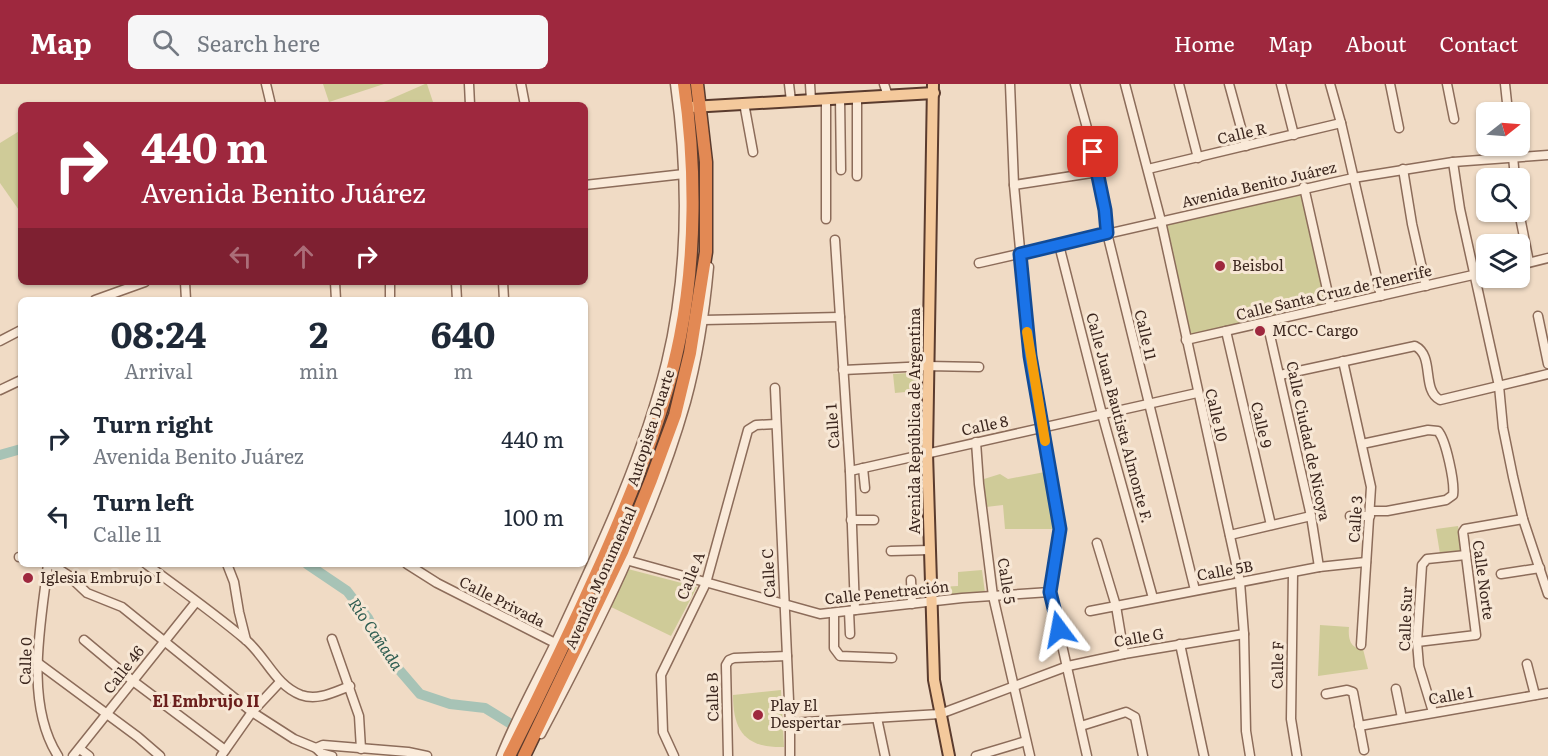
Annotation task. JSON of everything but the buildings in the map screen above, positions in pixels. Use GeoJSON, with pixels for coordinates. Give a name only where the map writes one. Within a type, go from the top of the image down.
{"type":"FeatureCollection","features":[{"type":"Feature","properties":{"kind":"highway","name":"Autopista Duarte"},"geometry":{"type":"LineString","coordinates":[[509,756],[554,653],[613,537],[634,471],[646,454],[656,428],[680,339],[690,273],[692,158],[698,106],[684,84]]}},
{"type":"Feature","properties":{"kind":"highway","name":"Autopista Duarte"},"geometry":{"type":"LineString","coordinates":[[524,756],[622,552],[675,415],[690,353],[706,252],[706,172],[697,84]]}},
{"type":"Feature","properties":{"kind":"highway"},"geometry":{"type":"LineString","coordinates":[[690,252],[684,232],[691,219]]}},
{"type":"Feature","properties":{"kind":"main road"},"geometry":{"type":"LineString","coordinates":[[698,106],[888,96],[933,89]]}},
{"type":"Feature","properties":{"kind":"main road","name":"Avenida República de Argentina"},"geometry":{"type":"LineString","coordinates":[[933,89],[927,453],[934,680],[949,756]]}},
{"type":"Feature","properties":{"kind":"street"},"geometry":{"type":"LineString","coordinates":[[266,84],[270,102]]}},
{"type":"Feature","properties":{"kind":"street"},"geometry":{"type":"LineString","coordinates":[[469,84],[470,102]]}},
{"type":"Feature","properties":{"kind":"street"},"geometry":{"type":"LineString","coordinates":[[521,84],[524,102]]}},
{"type":"Feature","properties":{"kind":"street"},"geometry":{"type":"LineString","coordinates":[[634,471],[666,363],[673,328],[684,232],[684,174],[675,84]]}},
{"type":"Feature","properties":{"kind":"street","name":"Avenida Monumental"},"geometry":{"type":"LineString","coordinates":[[529,756],[602,614],[642,523],[682,413],[703,320],[711,245],[712,189],[698,106],[703,84]]}},
{"type":"Feature","properties":{"kind":"street"},"geometry":{"type":"LineString","coordinates":[[789,84],[791,101]]}},
{"type":"Feature","properties":{"kind":"street"},"geometry":{"type":"LineString","coordinates":[[810,84],[810,100]]}},
{"type":"Feature","properties":{"kind":"street"},"geometry":{"type":"LineString","coordinates":[[884,84],[888,96]]}},
{"type":"Feature","properties":{"kind":"street"},"geometry":{"type":"LineString","coordinates":[[1010,84],[1014,185],[1030,356],[1060,529],[1050,592],[1087,756]]}},
{"type":"Feature","properties":{"kind":"street","name":"Calle 11"},"geometry":{"type":"LineString","coordinates":[[1075,84],[1098,172],[1107,233],[1195,591]]}},
{"type":"Feature","properties":{"kind":"street","name":"Calle 10"},"geometry":{"type":"LineString","coordinates":[[1125,84],[1161,221],[1240,582],[1244,634],[1246,731],[1250,756]]}},
{"type":"Feature","properties":{"kind":"street"},"geometry":{"type":"LineString","coordinates":[[1179,84],[1198,158]]}},
{"type":"Feature","properties":{"kind":"street"},"geometry":{"type":"LineString","coordinates":[[1229,84],[1246,146]]}},
{"type":"Feature","properties":{"kind":"street"},"geometry":{"type":"LineString","coordinates":[[1281,84],[1294,135]]}},
{"type":"Feature","properties":{"kind":"street"},"geometry":{"type":"LineString","coordinates":[[1330,84],[1381,296]]}},
{"type":"Feature","properties":{"kind":"street"},"geometry":{"type":"LineString","coordinates":[[1390,84],[1399,128]]}},
{"type":"Feature","properties":{"kind":"street"},"geometry":{"type":"LineString","coordinates":[[1447,84],[1454,119]]}},
{"type":"Feature","properties":{"kind":"street"},"geometry":{"type":"LineString","coordinates":[[1504,84],[1507,102]]}},
{"type":"Feature","properties":{"kind":"street"},"geometry":{"type":"LineString","coordinates":[[840,98],[841,170]]}},
{"type":"Feature","properties":{"kind":"street"},"geometry":{"type":"LineString","coordinates":[[856,98],[857,177]]}},
{"type":"Feature","properties":{"kind":"street"},"geometry":{"type":"LineString","coordinates":[[826,99],[826,219]]}},
{"type":"Feature","properties":{"kind":"street"},"geometry":{"type":"LineString","coordinates":[[744,104],[753,152]]}},
{"type":"Feature","properties":{"kind":"street","name":"Calle R"},"geometry":{"type":"LineString","coordinates":[[1148,169],[1341,123]]}},
{"type":"Feature","properties":{"kind":"street","name":"Avenida Benito Juárez"},"geometry":{"type":"LineString","coordinates":[[979,263],[1304,187],[1453,162],[1548,155]]}},
{"type":"Feature","properties":{"kind":"street"},"geometry":{"type":"LineString","coordinates":[[1513,157],[1514,168]]}},
{"type":"Feature","properties":{"kind":"street"},"geometry":{"type":"LineString","coordinates":[[1453,162],[1460,209],[1499,386],[1503,428],[1523,519],[1548,593]]}},
{"type":"Feature","properties":{"kind":"street"},"geometry":{"type":"LineString","coordinates":[[1403,169],[1426,286]]}},
{"type":"Feature","properties":{"kind":"street"},"geometry":{"type":"LineString","coordinates":[[1014,185],[1098,172]]}},
{"type":"Feature","properties":{"kind":"street"},"geometry":{"type":"LineString","coordinates":[[588,185],[684,174]]}},
{"type":"Feature","properties":{"kind":"street"},"geometry":{"type":"LineString","coordinates":[[1304,187],[1331,307]]}},
{"type":"Feature","properties":{"kind":"street","name":"Calle 1"},"geometry":{"type":"LineString","coordinates":[[834,240],[850,471],[852,610],[850,634]]}},
{"type":"Feature","properties":{"kind":"street","name":"Calle Juan Bautista Almonte F."},"geometry":{"type":"LineString","coordinates":[[1059,245],[1102,414],[1153,598]]}},
{"type":"Feature","properties":{"kind":"street"},"geometry":{"type":"LineString","coordinates":[[1530,262],[1548,258]]}},
{"type":"Feature","properties":{"kind":"street","name":"Calle Santa Cruz de Tenerife"},"geometry":{"type":"LineString","coordinates":[[1186,340],[1476,274]]}},
{"type":"Feature","properties":{"kind":"street"},"geometry":{"type":"LineString","coordinates":[[111,297],[138,285]]}},
{"type":"Feature","properties":{"kind":"street"},"geometry":{"type":"LineString","coordinates":[[1538,316],[1548,364]]}},
{"type":"Feature","properties":{"kind":"street"},"geometry":{"type":"LineString","coordinates":[[703,320],[840,317]]}},
{"type":"Feature","properties":{"kind":"street","name":"Calle Ciudad de Nicoya"},"geometry":{"type":"LineString","coordinates":[[1268,322],[1311,516],[1318,567]]}},
{"type":"Feature","properties":{"kind":"street","name":"Calle 9"},"geometry":{"type":"LineString","coordinates":[[1226,331],[1270,525]]}},
{"type":"Feature","properties":{"kind":"street"},"geometry":{"type":"LineString","coordinates":[[0,341],[18,332]]}},
{"type":"Feature","properties":{"kind":"street"},"geometry":{"type":"LineString","coordinates":[[1280,375],[1410,347],[1419,348],[1424,357],[1436,398],[1446,400],[1548,374]]}},
{"type":"Feature","properties":{"kind":"street","name":"Calle 3"},"geometry":{"type":"LineString","coordinates":[[1343,361],[1371,488],[1360,645]]}},
{"type":"Feature","properties":{"kind":"street"},"geometry":{"type":"LineString","coordinates":[[843,370],[927,366],[979,367]]}},
{"type":"Feature","properties":{"kind":"street"},"geometry":{"type":"LineString","coordinates":[[0,390],[18,381]]}},
{"type":"Feature","properties":{"kind":"street","name":"Calle C"},"geometry":{"type":"LineString","coordinates":[[775,388],[790,756]]}},
{"type":"Feature","properties":{"kind":"street","name":"Calle 8"},"geometry":{"type":"LineString","coordinates":[[850,471],[1197,393]]}},
{"type":"Feature","properties":{"kind":"street","name":"Calle A"},"geometry":{"type":"LineString","coordinates":[[674,756],[663,732],[661,675],[706,583],[748,430],[756,425],[776,424]]}},
{"type":"Feature","properties":{"kind":"street"},"geometry":{"type":"LineString","coordinates":[[1350,516],[1446,500],[1453,495],[1454,486],[1443,440],[1438,431],[1428,430],[1362,444]]}},
{"type":"Feature","properties":{"kind":"street","name":"Calle 5"},"geometry":{"type":"LineString","coordinates":[[976,442],[993,596],[1030,756]]}},
{"type":"Feature","properties":{"kind":"street"},"geometry":{"type":"LineString","coordinates":[[863,468],[865,488]]}},
{"type":"Feature","properties":{"kind":"street"},"geometry":{"type":"LineString","coordinates":[[1230,535],[1311,516]]}},
{"type":"Feature","properties":{"kind":"street","name":"Calle Norte"},"geometry":{"type":"LineString","coordinates":[[1417,642],[1476,635],[1463,534],[1465,530],[1523,519]]}},
{"type":"Feature","properties":{"kind":"street"},"geometry":{"type":"LineString","coordinates":[[851,520],[874,520]]}},
{"type":"Feature","properties":{"kind":"street"},"geometry":{"type":"LineString","coordinates":[[1097,543],[1116,606],[1124,654]]}},
{"type":"Feature","properties":{"kind":"street"},"geometry":{"type":"LineString","coordinates":[[891,551],[930,550]]}},
{"type":"Feature","properties":{"kind":"street","name":"Calle Sur"},"geometry":{"type":"LineString","coordinates":[[1433,712],[1419,666],[1417,642],[1423,561],[1466,555]]}},
{"type":"Feature","properties":{"kind":"street","name":"Calle Penetración"},"geometry":{"type":"LineString","coordinates":[[626,560],[815,613],[1050,592]]}},
{"type":"Feature","properties":{"kind":"street","name":"Calle 5B"},"geometry":{"type":"LineString","coordinates":[[1090,611],[1318,567],[1366,562]]}},
{"type":"Feature","properties":{"kind":"street","name":"Calle 0"},"geometry":{"type":"LineString","coordinates":[[49,567],[38,663],[39,699],[46,734],[58,756]]}},
{"type":"Feature","properties":{"kind":"street"},"geometry":{"type":"LineString","coordinates":[[54,567],[68,575],[87,593],[122,607],[252,712],[294,739],[330,756],[337,747]]}},
{"type":"Feature","properties":{"kind":"street"},"geometry":{"type":"LineString","coordinates":[[150,567],[246,640],[280,682],[294,692],[310,697],[328,695],[350,686]]}},
{"type":"Feature","properties":{"kind":"street"},"geometry":{"type":"LineString","coordinates":[[228,567],[234,582],[238,612],[246,640]]}},
{"type":"Feature","properties":{"kind":"street","name":"Calle Privada"},"geometry":{"type":"LineString","coordinates":[[412,567],[554,653]]}},
{"type":"Feature","properties":{"kind":"street"},"geometry":{"type":"LineString","coordinates":[[1501,574],[1539,568]]}},
{"type":"Feature","properties":{"kind":"street","name":"Calle F"},"geometry":{"type":"LineString","coordinates":[[1293,573],[1291,719],[1297,756]]}},
{"type":"Feature","properties":{"kind":"street"},"geometry":{"type":"LineString","coordinates":[[911,580],[912,604]]}},
{"type":"Feature","properties":{"kind":"street","name":"Calle 46"},"geometry":{"type":"LineString","coordinates":[[74,756],[196,602]]}},
{"type":"Feature","properties":{"kind":"street"},"geometry":{"type":"LineString","coordinates":[[834,613],[834,648],[840,656],[892,658]]}},
{"type":"Feature","properties":{"kind":"street","name":"Calle G"},"geometry":{"type":"LineString","coordinates":[[790,723],[940,714],[1068,666],[1244,634]]}},
{"type":"Feature","properties":{"kind":"street"},"geometry":{"type":"LineString","coordinates":[[332,639],[359,716],[362,749]]}},
{"type":"Feature","properties":{"kind":"street"},"geometry":{"type":"LineString","coordinates":[[84,640],[223,753],[252,712],[280,682]]}},
{"type":"Feature","properties":{"kind":"street"},"geometry":{"type":"LineString","coordinates":[[1180,644],[1204,756]]}},
{"type":"Feature","properties":{"kind":"street","name":"Avenida Monumental"},"geometry":{"type":"LineString","coordinates":[[495,756],[509,736],[554,653]]}},
{"type":"Feature","properties":{"kind":"street","name":"Calle B"},"geometry":{"type":"LineString","coordinates":[[728,756],[726,665],[734,658],[787,656]]}},
{"type":"Feature","properties":{"kind":"street"},"geometry":{"type":"LineString","coordinates":[[38,663],[160,756]]}},
{"type":"Feature","properties":{"kind":"street"},"geometry":{"type":"LineString","coordinates":[[1527,664],[1535,695]]}},
{"type":"Feature","properties":{"kind":"street"},"geometry":{"type":"LineString","coordinates":[[1395,689],[1402,718]]}},
{"type":"Feature","properties":{"kind":"street"},"geometry":{"type":"LineString","coordinates":[[1326,694],[1351,690],[1364,750]]}},
{"type":"Feature","properties":{"kind":"street","name":"Calle 1"},"geometry":{"type":"LineString","coordinates":[[1359,726],[1548,693]]}},
{"type":"Feature","properties":{"kind":"street"},"geometry":{"type":"LineString","coordinates":[[1080,726],[1126,712],[1131,713],[1135,717],[1143,756]]}},
{"type":"Feature","properties":{"kind":"street"},"geometry":{"type":"LineString","coordinates":[[877,718],[885,756]]}},
{"type":"Feature","properties":{"kind":"street","name":"Avenida Monumental"},"geometry":{"type":"LineString","coordinates":[[501,756],[509,736]]}},
{"type":"Feature","properties":{"kind":"street"},"geometry":{"type":"LineString","coordinates":[[976,756],[1026,741]]}},
{"type":"Feature","properties":{"kind":"street"},"geometry":{"type":"LineString","coordinates":[[316,748],[323,745],[418,753],[427,756]]}},
{"type":"Feature","properties":{"kind":"street"},"geometry":{"type":"LineString","coordinates":[[80,749],[89,756]]}},
{"type":"Feature","properties":{"kind":"shaded area"},"geometry":{"type":"Polygon","coordinates":[[[323,84],[384,84],[329,102],[323,84]]]}},
{"type":"Feature","properties":{"kind":"shaded area"},"geometry":{"type":"Polygon","coordinates":[[[427,84],[433,102],[384,102],[427,84]]]}},
{"type":"Feature","properties":{"kind":"shaded area"},"geometry":{"type":"Polygon","coordinates":[[[18,132],[18,209],[0,183],[0,143],[18,132]]]}},
{"type":"Feature","properties":{"kind":"shaded area"},"geometry":{"type":"Polygon","coordinates":[[[1304,187],[1331,307],[1186,340],[1161,221],[1304,187]]]}},
{"type":"Feature","properties":{"kind":"shaded area"},"geometry":{"type":"Polygon","coordinates":[[[924,372],[925,390],[895,393],[893,374],[924,372]]]}},
{"type":"Feature","properties":{"kind":"shaded area"},"geometry":{"type":"Polygon","coordinates":[[[1050,471],[1060,529],[1005,529],[1003,505],[986,507],[984,479],[1000,474],[1008,479],[1050,471]]]}},
{"type":"Feature","properties":{"kind":"shaded area"},"geometry":{"type":"Polygon","coordinates":[[[1458,526],[1463,551],[1440,554],[1436,529],[1458,526]]]}},
{"type":"Feature","properties":{"kind":"shaded area"},"geometry":{"type":"Polygon","coordinates":[[[628,569],[697,587],[671,636],[609,606],[628,569]]]}},
{"type":"Feature","properties":{"kind":"shaded area"},"geometry":{"type":"Polygon","coordinates":[[[982,570],[985,593],[937,597],[937,587],[958,586],[958,572],[982,570]]]}},
{"type":"Feature","properties":{"kind":"shaded area"},"geometry":{"type":"Polygon","coordinates":[[[1320,625],[1349,627],[1351,642],[1355,647],[1363,649],[1368,669],[1318,676],[1320,625]]]}},
{"type":"Feature","properties":{"kind":"shaded area","name":"Play El Despertar"},"geometry":{"type":"Polygon","coordinates":[[[781,690],[784,747],[771,747],[751,741],[739,728],[733,695],[781,690]]]}},
{"type":"Feature","properties":{"kind":"waterway","name":"Río Cañada"},"geometry":{"type":"LineString","coordinates":[[0,455],[18,450]]}},
{"type":"Feature","properties":{"kind":"waterway","name":"Río Cañada"},"geometry":{"type":"LineString","coordinates":[[311,567],[347,591],[368,618],[389,658],[420,694],[450,704],[485,708],[511,724]]}},
{"type":"Feature","properties":{"kind":"slow traffic"},"geometry":{"type":"LineString","coordinates":[[1027,332],[1045,441]]}},
{"type":"Feature","properties":{"kind":"place","name":"Beisbol"},"geometry":{"type":"Point","coordinates":[1220,266]}},
{"type":"Feature","properties":{"kind":"place","name":"MCC- Cargo"},"geometry":{"type":"Point","coordinates":[1260,331]}},
{"type":"Feature","properties":{"kind":"place","name":"Iglesia Embrujo I"},"geometry":{"type":"Point","coordinates":[28,578]}},
{"type":"Feature","properties":{"kind":"place","name":"Play El Despertar"},"geometry":{"type":"Point","coordinates":[758,715]}},
{"type":"Feature","properties":{"kind":"district","name":"El Embrujo II"},"geometry":{"type":"Point","coordinates":[206,701]}},
{"type":"Feature","properties":{"kind":"route"},"geometry":{"type":"LineString","coordinates":[[1059,629],[1050,592],[1060,529],[1030,356],[1020,254],[1107,233],[1105,210],[1093,152]]}}]}
